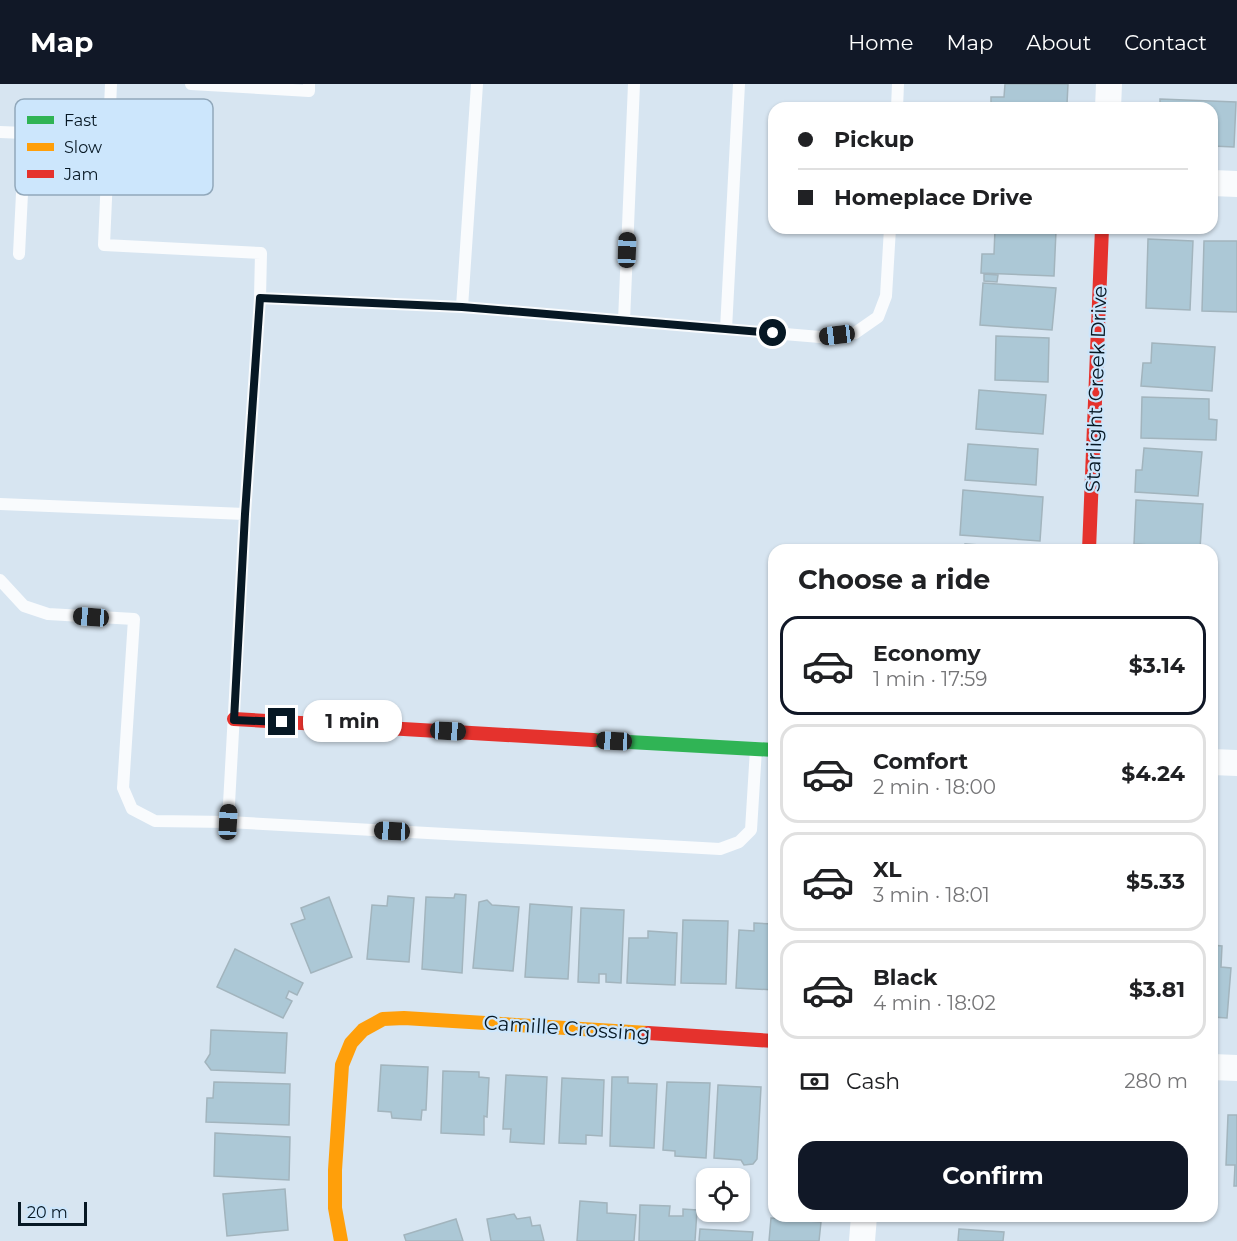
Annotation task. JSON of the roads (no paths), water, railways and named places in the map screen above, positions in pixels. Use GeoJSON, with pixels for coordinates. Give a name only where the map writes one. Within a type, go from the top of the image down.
{"type":"FeatureCollection","features":[{"type":"Feature","properties":{"kind":"street"},"geometry":{"type":"LineString","coordinates":[[1108,102],[1109,84]]}},
{"type":"Feature","properties":{"kind":"street"},"geometry":{"type":"LineString","coordinates":[[1218,183],[1237,184]]}},
{"type":"Feature","properties":{"kind":"street","name":"Starlight Creek Drive"},"geometry":{"type":"LineString","coordinates":[[1089,544],[1102,234]]}},
{"type":"Feature","properties":{"kind":"street"},"geometry":{"type":"LineString","coordinates":[[234,720],[768,750]]}},
{"type":"Feature","properties":{"kind":"street"},"geometry":{"type":"LineString","coordinates":[[1218,762],[1237,763]]}},
{"type":"Feature","properties":{"kind":"street","name":"Camille Crossing"},"geometry":{"type":"LineString","coordinates":[[341,1241],[335,1208],[335,1170],[342,1065],[351,1043],[363,1030],[383,1019],[404,1018],[768,1041]]}},
{"type":"Feature","properties":{"kind":"street"},"geometry":{"type":"LineString","coordinates":[[1218,1067],[1237,1068]]}},
{"type":"Feature","properties":{"kind":"street"},"geometry":{"type":"LineString","coordinates":[[862,1241],[864,1222]]}},
{"type":"Feature","properties":{"kind":"lane"},"geometry":{"type":"LineString","coordinates":[[110,99],[111,84]]}},
{"type":"Feature","properties":{"kind":"lane"},"geometry":{"type":"LineString","coordinates":[[191,84],[309,91],[309,84]]}},
{"type":"Feature","properties":{"kind":"lane"},"geometry":{"type":"LineString","coordinates":[[462,307],[477,84]]}},
{"type":"Feature","properties":{"kind":"lane"},"geometry":{"type":"LineString","coordinates":[[624,321],[634,84]]}},
{"type":"Feature","properties":{"kind":"lane"},"geometry":{"type":"LineString","coordinates":[[726,330],[739,84]]}},
{"type":"Feature","properties":{"kind":"lane"},"geometry":{"type":"LineString","coordinates":[[897,102],[898,84]]}},
{"type":"Feature","properties":{"kind":"lane"},"geometry":{"type":"LineString","coordinates":[[0,132],[15,133]]}},
{"type":"Feature","properties":{"kind":"lane"},"geometry":{"type":"LineString","coordinates":[[19,254],[22,195]]}},
{"type":"Feature","properties":{"kind":"lane"},"geometry":{"type":"LineString","coordinates":[[106,195],[104,245],[261,253],[228,822]]}},
{"type":"Feature","properties":{"kind":"lane"},"geometry":{"type":"LineString","coordinates":[[260,298],[462,307],[820,338],[855,333],[878,317],[886,296],[890,234]]}},
{"type":"Feature","properties":{"kind":"lane"},"geometry":{"type":"LineString","coordinates":[[0,504],[245,514]]}},
{"type":"Feature","properties":{"kind":"lane"},"geometry":{"type":"LineString","coordinates":[[0,580],[24,606],[48,614],[134,619],[123,789],[132,809],[155,820],[720,849],[739,842],[751,830],[756,749]]}}]}
